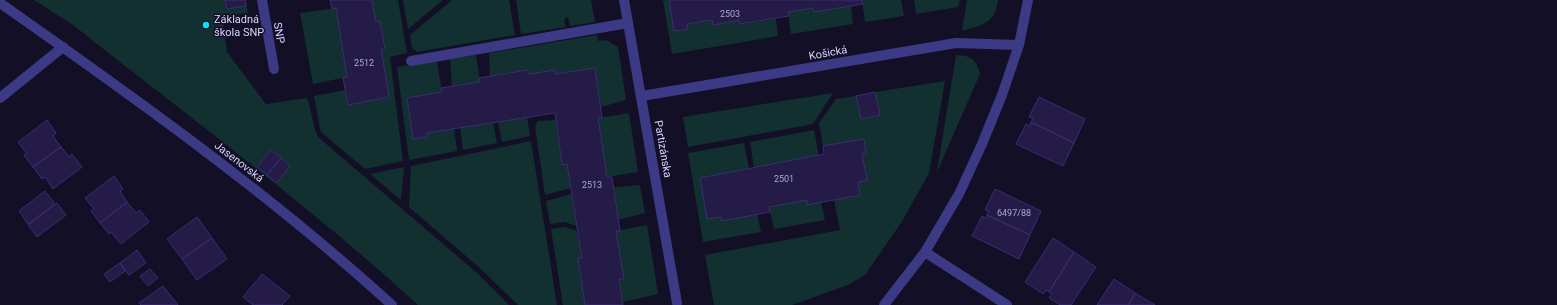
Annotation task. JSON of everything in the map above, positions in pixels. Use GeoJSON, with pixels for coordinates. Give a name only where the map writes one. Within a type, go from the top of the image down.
{"type":"FeatureCollection","features":[{"type":"Feature","properties":{"kind":"street","name":"SNP"},"geometry":{"type":"LineString","coordinates":[[262,0],[274,70]]}},
{"type":"Feature","properties":{"kind":"street","name":"Partizánska"},"geometry":{"type":"LineString","coordinates":[[624,0],[677,303]]}},
{"type":"Feature","properties":{"kind":"street"},"geometry":{"type":"LineString","coordinates":[[884,305],[925,252],[959,194],[1002,95],[1019,45],[1028,0]]}},
{"type":"Feature","properties":{"kind":"street","name":"Jasenovská"},"geometry":{"type":"LineString","coordinates":[[0,3],[206,151],[283,211],[392,305]]}},
{"type":"Feature","properties":{"kind":"street"},"geometry":{"type":"LineString","coordinates":[[411,61],[628,23]]}},
{"type":"Feature","properties":{"kind":"street","name":"Košická"},"geometry":{"type":"LineString","coordinates":[[642,96],[956,43],[1019,45]]}},
{"type":"Feature","properties":{"kind":"street"},"geometry":{"type":"LineString","coordinates":[[0,98],[63,48]]}},
{"type":"Feature","properties":{"kind":"street"},"geometry":{"type":"LineString","coordinates":[[925,252],[1007,305]]}},
{"type":"Feature","properties":{"kind":"green space"},"geometry":{"type":"Polygon","coordinates":[[[34,0],[246,0],[248,13],[222,17],[227,52],[266,104],[307,98],[314,128],[318,137],[477,273],[509,305],[418,305],[377,268],[248,162],[73,25],[34,0]]]}},
{"type":"Feature","properties":{"kind":"green space"},"geometry":{"type":"Polygon","coordinates":[[[372,0],[398,0],[407,53],[390,57],[403,161],[365,169],[322,133],[314,96],[346,90],[348,105],[389,97],[381,49],[385,48],[380,21],[376,22],[372,0]]]}},
{"type":"Feature","properties":{"kind":"green space"},"geometry":{"type":"Polygon","coordinates":[[[403,0],[443,0],[408,29],[403,0]]]}},
{"type":"Feature","properties":{"kind":"green space"},"geometry":{"type":"Polygon","coordinates":[[[452,0],[509,0],[515,35],[417,52],[412,48],[410,35],[452,0]]]}},
{"type":"Feature","properties":{"kind":"green space"},"geometry":{"type":"Polygon","coordinates":[[[516,0],[591,0],[595,22],[570,26],[568,17],[564,19],[566,27],[521,34],[516,0]]]}},
{"type":"Feature","properties":{"kind":"green space"},"geometry":{"type":"Polygon","coordinates":[[[663,0],[669,0],[674,31],[688,29],[687,24],[712,20],[713,24],[739,20],[740,24],[776,19],[778,36],[672,54],[663,0]]]}},
{"type":"Feature","properties":{"kind":"green space"},"geometry":{"type":"Polygon","coordinates":[[[862,0],[901,0],[904,16],[865,22],[862,0]]]}},
{"type":"Feature","properties":{"kind":"green space"},"geometry":{"type":"Polygon","coordinates":[[[914,0],[960,0],[958,7],[916,14],[914,0]]]}},
{"type":"Feature","properties":{"kind":"green space"},"geometry":{"type":"Polygon","coordinates":[[[967,0],[998,0],[991,19],[981,25],[962,31],[967,0]]]}},
{"type":"Feature","properties":{"kind":"green space"},"geometry":{"type":"Polygon","coordinates":[[[851,6],[853,24],[791,34],[788,12],[813,8],[814,12],[851,6]]]}},
{"type":"Feature","properties":{"kind":"green space"},"geometry":{"type":"Polygon","coordinates":[[[336,8],[347,77],[313,84],[300,13],[336,8]]]}},
{"type":"Feature","properties":{"kind":"green space"},"geometry":{"type":"Polygon","coordinates":[[[597,35],[598,41],[606,40],[618,47],[626,100],[601,107],[595,68],[556,74],[529,74],[528,70],[490,76],[489,53],[597,35]]]}},
{"type":"Feature","properties":{"kind":"green space"},"geometry":{"type":"Polygon","coordinates":[[[476,55],[480,82],[452,86],[450,59],[476,55]]]}},
{"type":"Feature","properties":{"kind":"green space"},"geometry":{"type":"Polygon","coordinates":[[[956,55],[970,57],[977,65],[980,74],[937,172],[956,55]]]}},
{"type":"Feature","properties":{"kind":"green space"},"geometry":{"type":"Polygon","coordinates":[[[437,61],[442,92],[407,98],[413,139],[427,137],[427,133],[454,128],[457,151],[409,160],[397,67],[437,61]]]}},
{"type":"Feature","properties":{"kind":"green space"},"geometry":{"type":"Polygon","coordinates":[[[945,81],[929,173],[903,220],[865,275],[848,285],[792,305],[714,305],[705,255],[840,230],[834,200],[860,195],[858,182],[862,154],[866,153],[864,139],[823,146],[819,123],[836,99],[856,96],[861,119],[880,115],[875,92],[945,81]]]}},
{"type":"Feature","properties":{"kind":"green space"},"geometry":{"type":"Polygon","coordinates":[[[833,93],[813,124],[688,147],[683,117],[833,93]]]}},
{"type":"Feature","properties":{"kind":"green space"},"geometry":{"type":"Polygon","coordinates":[[[629,113],[638,172],[607,177],[598,118],[629,113]]]}},
{"type":"Feature","properties":{"kind":"green space"},"geometry":{"type":"Polygon","coordinates":[[[527,117],[530,136],[502,142],[498,121],[527,117]]]}},
{"type":"Feature","properties":{"kind":"green space"},"geometry":{"type":"Polygon","coordinates":[[[555,120],[562,165],[567,164],[571,188],[545,195],[535,126],[538,121],[555,120]]]}},
{"type":"Feature","properties":{"kind":"green space"},"geometry":{"type":"Polygon","coordinates":[[[493,122],[497,143],[463,150],[460,127],[493,122]]]}},
{"type":"Feature","properties":{"kind":"green space"},"geometry":{"type":"Polygon","coordinates":[[[814,130],[819,156],[754,168],[750,142],[814,130]]]}},
{"type":"Feature","properties":{"kind":"green space"},"geometry":{"type":"Polygon","coordinates":[[[531,141],[557,305],[518,305],[481,269],[409,207],[411,166],[531,141]]]}},
{"type":"Feature","properties":{"kind":"green space"},"geometry":{"type":"Polygon","coordinates":[[[744,143],[749,169],[721,217],[721,220],[757,214],[761,232],[703,242],[688,153],[744,143]]]}},
{"type":"Feature","properties":{"kind":"green space"},"geometry":{"type":"Polygon","coordinates":[[[404,167],[401,200],[370,174],[404,167]]]}},
{"type":"Feature","properties":{"kind":"green space"},"geometry":{"type":"Polygon","coordinates":[[[640,185],[645,213],[618,220],[614,187],[640,185]]]}},
{"type":"Feature","properties":{"kind":"green space"},"geometry":{"type":"Polygon","coordinates":[[[571,194],[577,226],[564,222],[550,224],[546,201],[571,194]]]}},
{"type":"Feature","properties":{"kind":"green space"},"geometry":{"type":"Polygon","coordinates":[[[807,200],[807,204],[821,202],[825,220],[774,229],[769,207],[807,200]]]}},
{"type":"Feature","properties":{"kind":"green space"},"geometry":{"type":"Polygon","coordinates":[[[647,225],[658,294],[623,302],[619,279],[623,279],[616,231],[647,225]]]}},
{"type":"Feature","properties":{"kind":"green space"},"geometry":{"type":"Polygon","coordinates":[[[565,227],[577,231],[582,258],[578,259],[585,305],[563,305],[551,229],[565,227]]]}},
{"type":"Feature","properties":{"kind":"building"},"geometry":{"type":"Polygon","coordinates":[[[225,0],[245,0],[246,6],[227,9],[225,0]]]}},
{"type":"Feature","properties":{"kind":"building"},"geometry":{"type":"Polygon","coordinates":[[[330,0],[372,0],[376,22],[380,21],[385,49],[381,49],[389,97],[348,105],[343,78],[347,77],[336,8],[332,9],[330,0]]]}},
{"type":"Feature","properties":{"kind":"building"},"geometry":{"type":"Polygon","coordinates":[[[669,0],[862,0],[863,4],[814,12],[813,8],[788,12],[789,16],[739,24],[739,20],[713,25],[712,20],[687,24],[688,29],[674,31],[669,0]]]}},
{"type":"Feature","properties":{"kind":"building"},"geometry":{"type":"Polygon","coordinates":[[[595,68],[602,118],[598,118],[607,177],[612,177],[620,231],[616,231],[624,279],[619,279],[623,305],[585,305],[578,258],[582,258],[567,164],[562,165],[555,113],[427,133],[427,137],[413,139],[407,98],[442,92],[441,88],[480,82],[479,78],[528,70],[529,74],[555,70],[556,74],[595,68]]]}},
{"type":"Feature","properties":{"kind":"building"},"geometry":{"type":"Polygon","coordinates":[[[875,92],[880,115],[861,119],[856,96],[875,92]]]}},
{"type":"Feature","properties":{"kind":"building"},"geometry":{"type":"Polygon","coordinates":[[[1039,97],[1085,119],[1074,143],[1031,122],[1033,119],[1029,117],[1039,97]]]}},
{"type":"Feature","properties":{"kind":"building"},"geometry":{"type":"Polygon","coordinates":[[[47,120],[56,133],[53,136],[61,147],[33,167],[24,155],[27,154],[18,142],[47,120]]]}},
{"type":"Feature","properties":{"kind":"building"},"geometry":{"type":"Polygon","coordinates":[[[1031,122],[1074,143],[1063,166],[1016,144],[1026,124],[1030,126],[1031,122]]]}},
{"type":"Feature","properties":{"kind":"building"},"geometry":{"type":"Polygon","coordinates":[[[864,139],[866,153],[862,154],[867,180],[858,182],[860,195],[807,205],[807,200],[769,207],[770,212],[721,221],[721,217],[707,219],[700,178],[824,154],[823,146],[864,139]]]}},
{"type":"Feature","properties":{"kind":"building"},"geometry":{"type":"Polygon","coordinates":[[[61,147],[69,157],[72,154],[82,167],[53,189],[45,177],[42,179],[33,167],[61,147]]]}},
{"type":"Feature","properties":{"kind":"building"},"geometry":{"type":"Polygon","coordinates":[[[271,150],[281,158],[267,175],[257,167],[271,150]]]}},
{"type":"Feature","properties":{"kind":"building"},"geometry":{"type":"Polygon","coordinates":[[[281,158],[290,166],[277,183],[267,175],[281,158]]]}},
{"type":"Feature","properties":{"kind":"building"},"geometry":{"type":"Polygon","coordinates":[[[114,176],[123,189],[120,191],[127,202],[100,223],[91,211],[94,209],[85,198],[114,176]]]}},
{"type":"Feature","properties":{"kind":"building"},"geometry":{"type":"Polygon","coordinates":[[[995,189],[1041,211],[1030,235],[987,215],[989,211],[985,210],[995,189]]]}},
{"type":"Feature","properties":{"kind":"building"},"geometry":{"type":"Polygon","coordinates":[[[45,191],[55,204],[28,224],[19,211],[45,191]]]}},
{"type":"Feature","properties":{"kind":"building"},"geometry":{"type":"Polygon","coordinates":[[[127,202],[136,213],[140,210],[149,222],[121,244],[111,232],[109,234],[100,223],[127,202]]]}},
{"type":"Feature","properties":{"kind":"building"},"geometry":{"type":"Polygon","coordinates":[[[57,203],[66,215],[37,237],[28,225],[57,203]]]}},
{"type":"Feature","properties":{"kind":"building"},"geometry":{"type":"Polygon","coordinates":[[[987,215],[1030,235],[1019,259],[972,236],[982,216],[986,218],[987,215]]]}},
{"type":"Feature","properties":{"kind":"building"},"geometry":{"type":"Polygon","coordinates":[[[197,217],[212,238],[182,259],[167,239],[197,217]]]}},
{"type":"Feature","properties":{"kind":"building"},"geometry":{"type":"Polygon","coordinates":[[[212,238],[227,259],[197,280],[182,259],[212,238]]]}},
{"type":"Feature","properties":{"kind":"building"},"geometry":{"type":"Polygon","coordinates":[[[1053,238],[1074,252],[1049,292],[1046,290],[1043,294],[1025,282],[1053,238]]]}},
{"type":"Feature","properties":{"kind":"building"},"geometry":{"type":"Polygon","coordinates":[[[137,250],[146,263],[129,275],[120,263],[137,250]]]}},
{"type":"Feature","properties":{"kind":"building"},"geometry":{"type":"Polygon","coordinates":[[[1074,252],[1096,267],[1071,305],[1060,305],[1049,298],[1052,294],[1049,292],[1074,252]]]}},
{"type":"Feature","properties":{"kind":"building"},"geometry":{"type":"Polygon","coordinates":[[[120,263],[125,271],[110,282],[104,274],[120,263]]]}},
{"type":"Feature","properties":{"kind":"building"},"geometry":{"type":"Polygon","coordinates":[[[150,269],[158,278],[148,286],[140,276],[150,269]]]}},
{"type":"Feature","properties":{"kind":"building"},"geometry":{"type":"Polygon","coordinates":[[[262,274],[290,296],[282,305],[253,305],[243,297],[262,274]]]}},
{"type":"Feature","properties":{"kind":"building"},"geometry":{"type":"Polygon","coordinates":[[[1114,279],[1135,293],[1130,302],[1128,305],[1097,305],[1114,279]]]}},
{"type":"Feature","properties":{"kind":"building"},"geometry":{"type":"Polygon","coordinates":[[[163,286],[178,305],[141,305],[139,303],[163,286]]]}},
{"type":"Feature","properties":{"kind":"building"},"geometry":{"type":"Polygon","coordinates":[[[1135,293],[1155,305],[1128,305],[1135,293]]]}},
{"type":"Feature","properties":{"kind":"place","name":"Základná škola SNP"},"geometry":{"type":"Point","coordinates":[206,25]}}]}
